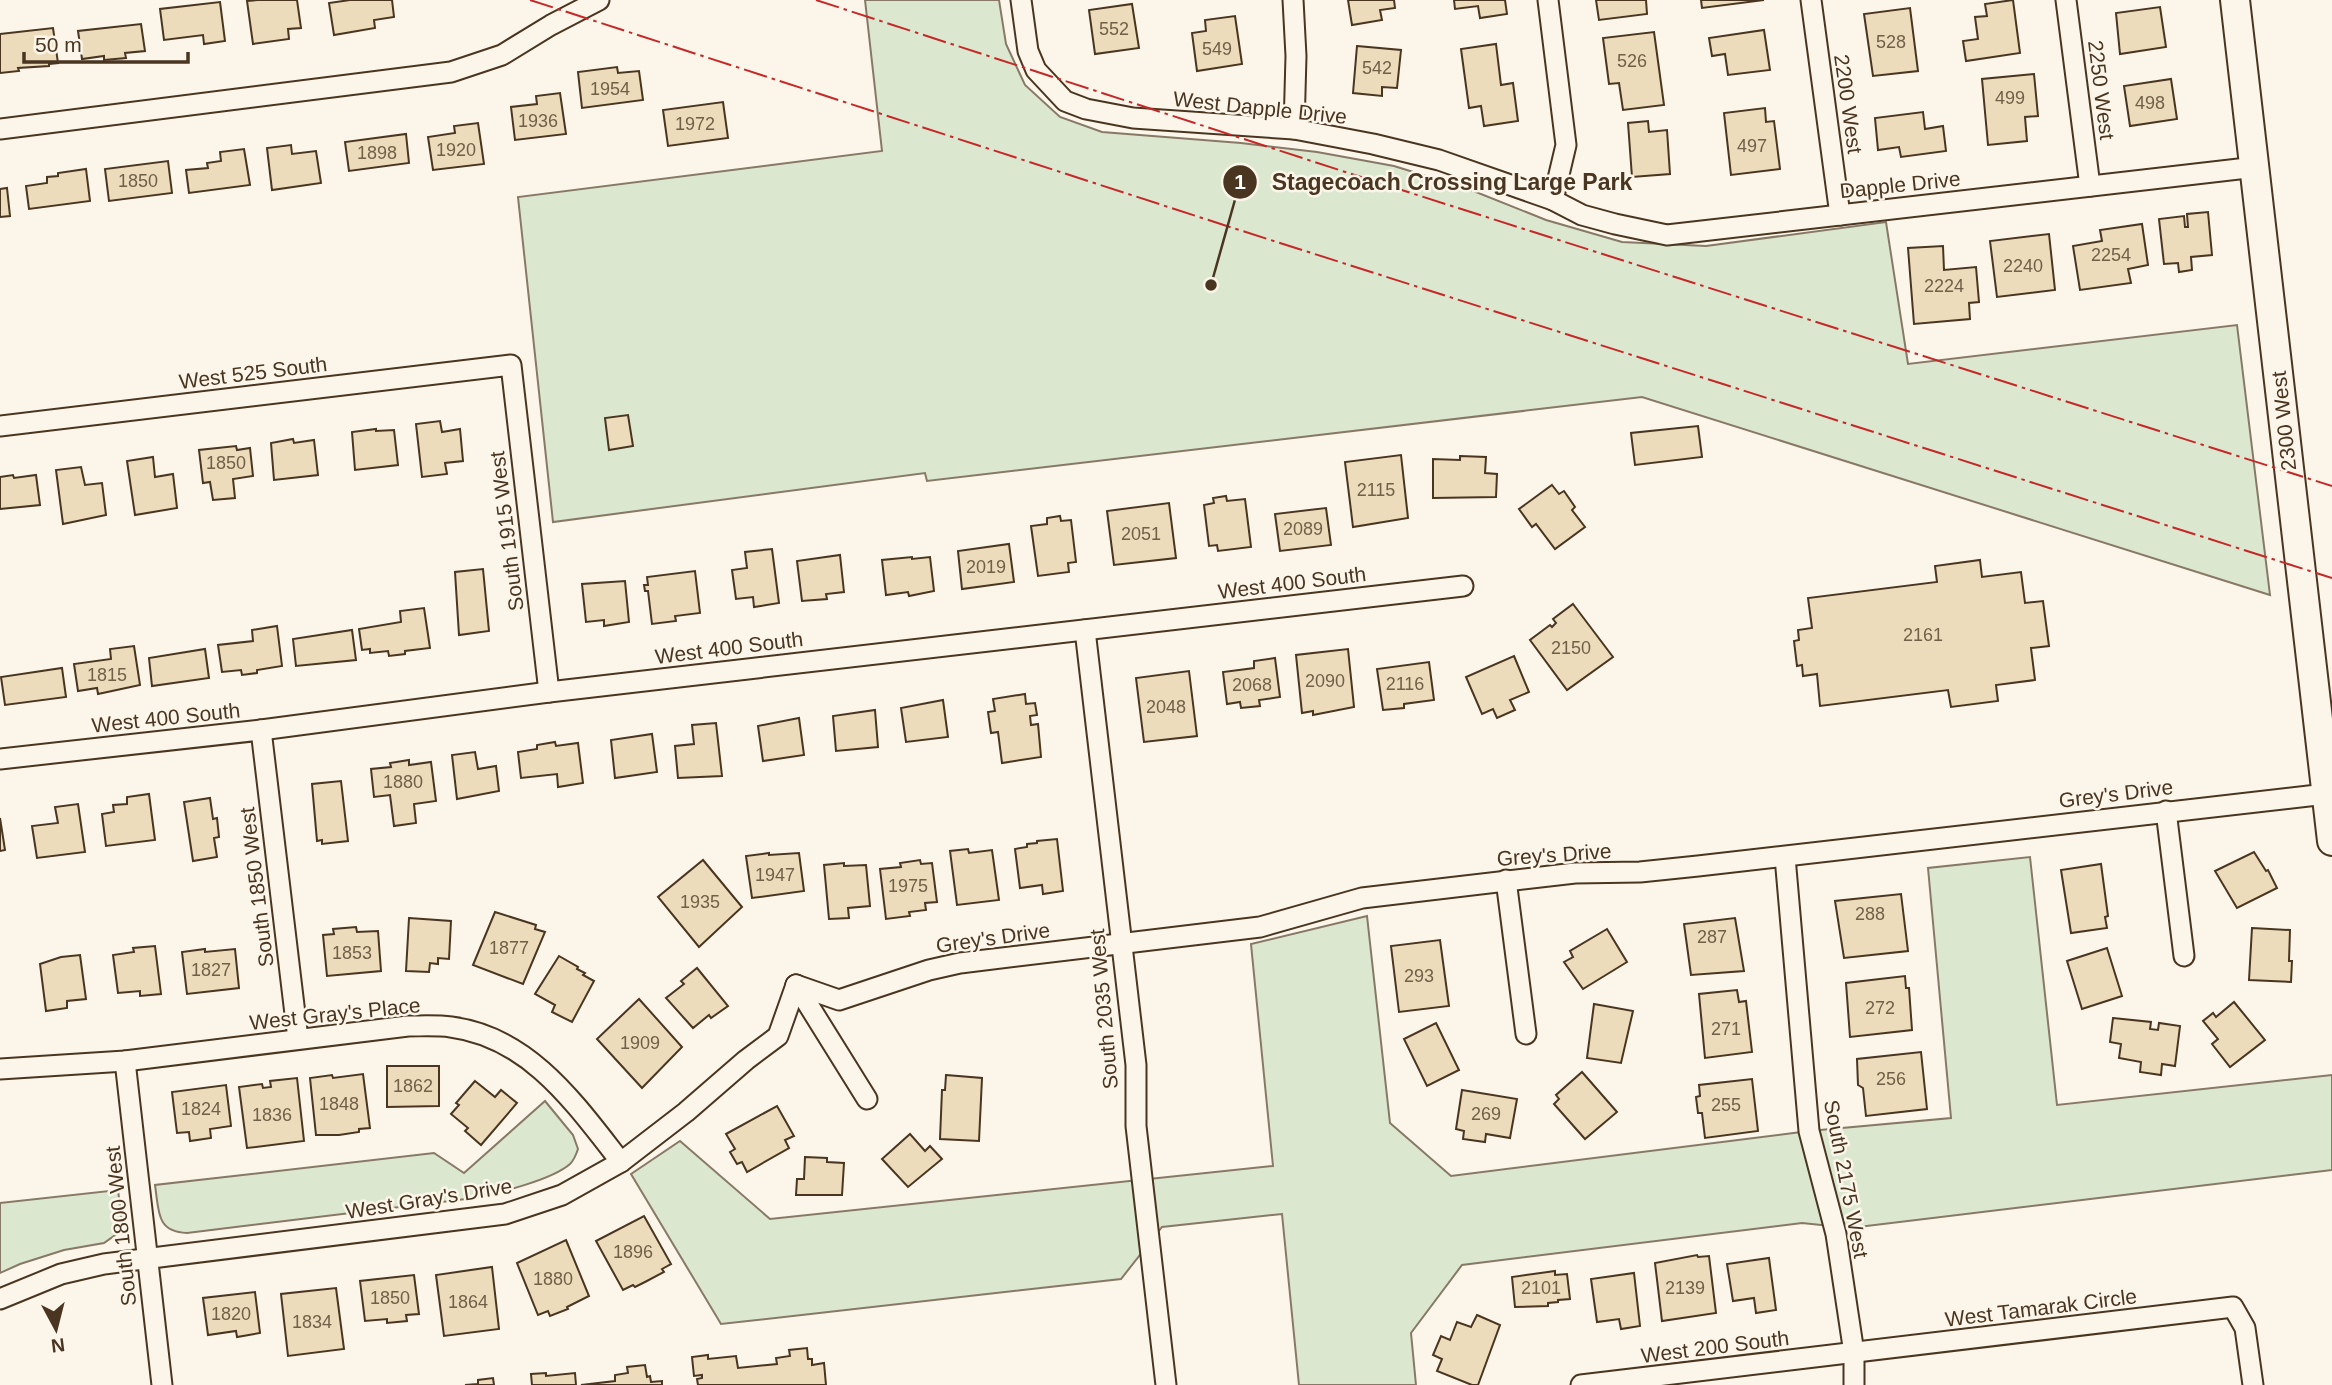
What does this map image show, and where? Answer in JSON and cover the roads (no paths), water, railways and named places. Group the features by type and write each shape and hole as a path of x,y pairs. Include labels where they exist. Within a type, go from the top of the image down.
{"main road":[{"name":"2300 West","path":"2235,0 2332,841"}],"street":[{"path":"0,129 451,72 502,55 599,0"},
{"name":"West Dapple Drive","path":"1021,0 1028,51 1036,70 1065,101 1105,115 1294,130 1373,144 1439,160 1553,200"},
{"path":"1293,0 1296,56 1294,130"},
{"path":"1548,0 1566,145 1553,200"},
{"name":"2200 West","path":"1811,0 1840,215"},
{"name":"2250 West","path":"2066,0 2090,186"},
{"name":"Dapple Drive","path":"1553,200 1582,215 1667,235 2256,167"},
{"name":"West 525 South","path":"0,426 511,365"},
{"name":"South 1915 West","path":"511,365 549,692"},
{"name":"West 400 South","path":"0,759 261,730 549,692 1464,586"},
{"name":"South 2035 West","path":"1085,630 1136,1065 1136,1126 1142,1190 1167,1385"},
{"name":"South 1850 West","path":"261,730 298,1039"},
{"name":"Grey's Drive","path":"796,985 839,1000 919,973 960,963 1260,927 1362,898 1575,873 1640,872 1785,857 2326,794"},
{"path":"2166,811 2184,956"},
{"name":"South 2175 West","path":"1785,857 1809,1131 1836,1234 1854,1353 1854,1385"},
{"path":"1506,880 1525,1034"},
{"path":"796,985 867,1100"},
{"name":"West Gray's Drive","path":"0,1299 61,1273 104,1264 505,1214 562,1195 621,1163 778,1036 796,985"},
{"name":"West Gray's Place","path":"0,1069 125,1061 408,1026 451,1027 490,1036 520,1052 545,1072 585,1116 621,1163"},
{"name":"South 1800 West","path":"125,1061 162,1385"},
{"name":"West Tamarak Circle","path":"1854,1353 2233,1307 2245,1328 2253,1385"},
{"name":"West 200 South","path":"1580,1385 1854,1353"}],"place":[{"name":"Stagecoach Crossing Large Park","path":"1211,285"}]}
